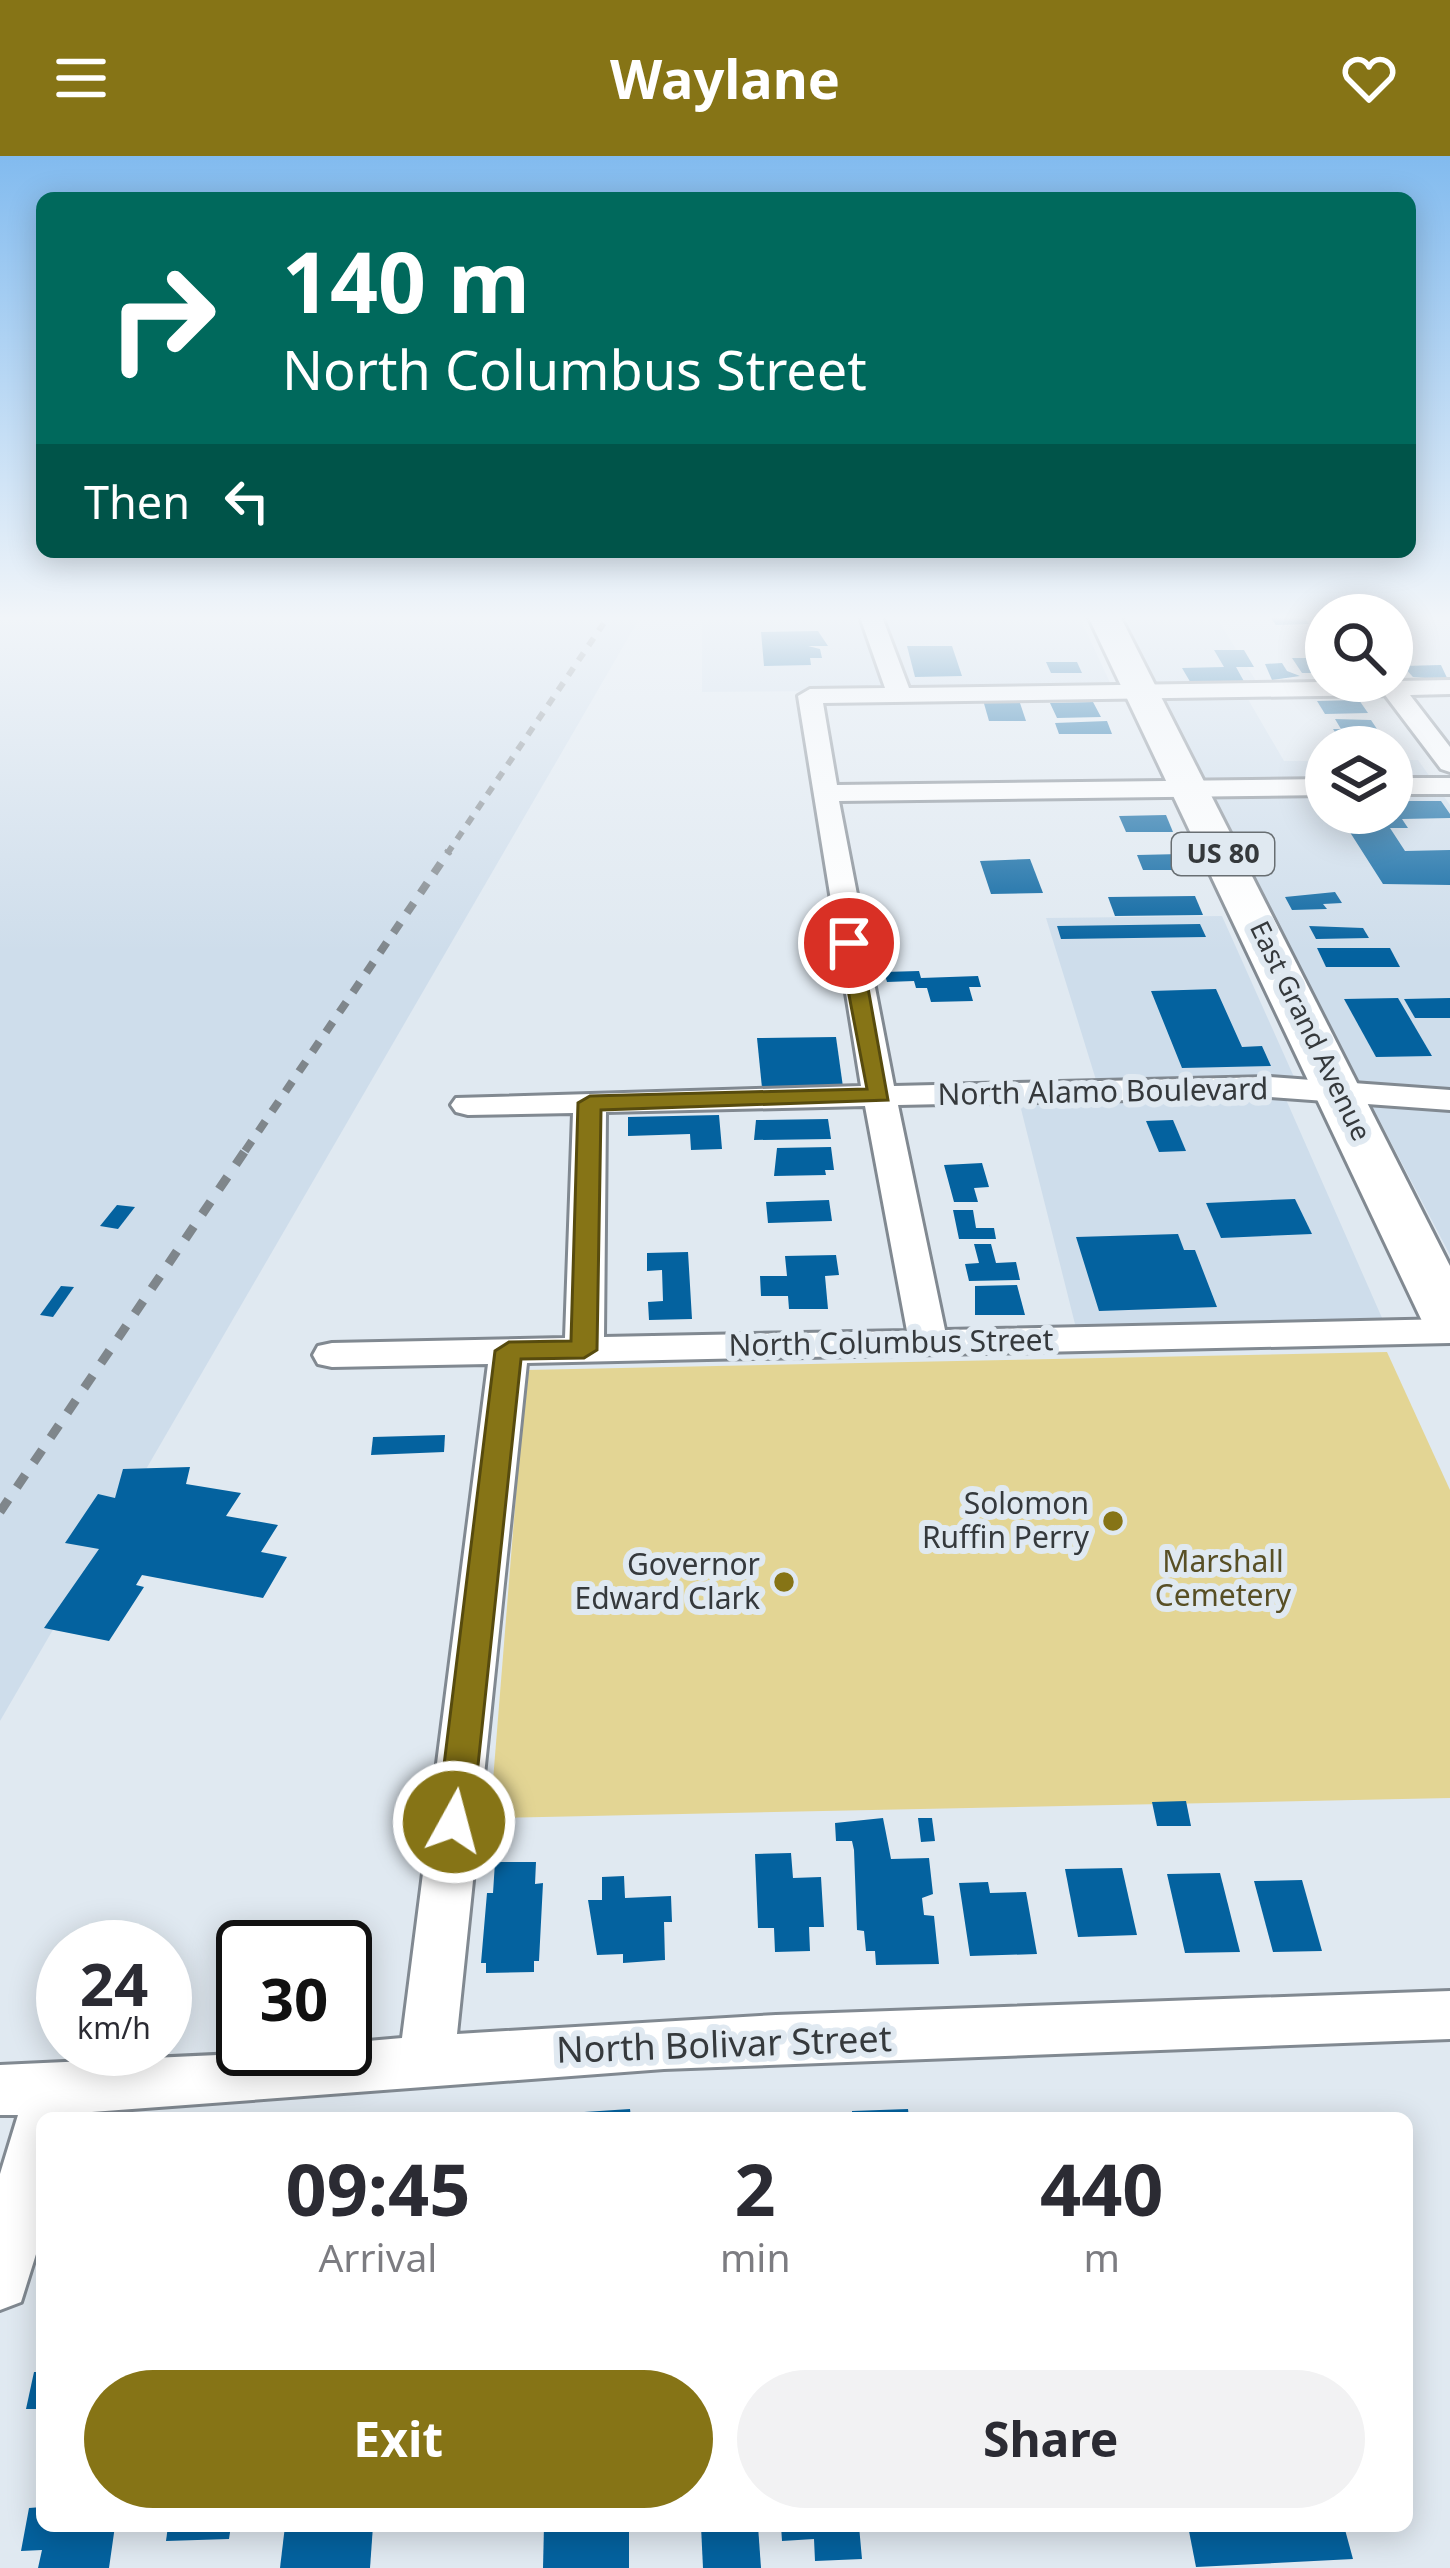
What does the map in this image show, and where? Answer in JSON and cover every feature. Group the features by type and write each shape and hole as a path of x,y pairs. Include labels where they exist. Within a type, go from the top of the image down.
{"highway":[{"name":"East Grand Avenue","path":"1160,727 1450,1321"}],"street":[{"path":"815,727 928,1342"},
{"path":"1421,727 1450,764"},
{"path":"1413,786 1450,786"},
{"path":"826,793 1305,787"},
{"name":"North Alamo Boulevard","path":"468,1105 1270,1087 1450,1100"},
{"path":"584,1350 590,1103"},
{"name":"North Columbus Street","path":"332,1355 1450,1331"},
{"path":"427,2058 509,1351"},
{"name":"North Bolivar Street","path":"30,2102 427,2058 1450,2015"},
{"path":"0,2281 30,2102"}],"shaded area":[{"path":"0,727 577,727 0,1721"},
{"path":"1173,727 1264,727 1284,761 1305,761 1305,834 1413,834 1413,760 1418,760 1450,805 1450,1255"},
{"path":"1222,916 1294,1077 1277,1079 1386,1327 1077,1332 1014,1081 1096,1080 1046,918"}],"green space":[{"name":"Marshall Cemetery","path":"1387,1352 1450,1490 1450,1798 490,1818 526,1370"}],"building":[{"path":"1056,727 1109,727 1112,734 1059,734"},
{"path":"1413,801 1441,801 1450,818 1413,819"},
{"path":"1166,815 1173,832 1126,832 1119,816"},
{"path":"1351,834 1394,834 1405,851 1450,850 1450,885 1383,884"},
{"path":"1181,854 1188,870 1143,870 1137,855"},
{"path":"1030,859 1043,893 991,894 980,861"},
{"path":"1335,892 1342,903 1323,904 1327,909 1292,910 1285,897"},
{"path":"1195,896 1203,915 1115,916 1108,897"},
{"path":"1200,924 1206,937 1061,939 1057,926"},
{"path":"1309,926 1363,928 1369,938 1316,939"},
{"path":"1317,948 1390,948 1400,967 1326,967"},
{"path":"919,971 921,978 978,976 981,987 969,987 973,1001 931,1002 927,988 916,988 914,981 887,982 884,972"},
{"path":"1216,989 1242,1047 1262,1046 1271,1066 1182,1068 1151,991"},
{"path":"1398,998 1432,1056 1376,1057 1344,999"},
{"path":"1450,998 1450,1018 1415,1018 1404,999"},
{"path":"836,1037 843,1087 762,1088 757,1038"},
{"path":"719,1115 722,1149 691,1150 690,1134 628,1136 628,1117"},
{"path":"828,1119 831,1139 754,1140 756,1120"},
{"path":"1173,1120 1186,1151 1159,1152 1146,1121"},
{"path":"831,1147 834,1170 825,1170 826,1175 774,1176 777,1148"},
{"path":"982,1163 989,1187 974,1188 978,1202 954,1202 944,1165"},
{"path":"1295,1199 1312,1234 1221,1238 1206,1203"},
{"path":"829,1200 832,1221 768,1223 766,1202"},
{"path":"117,1205 135,1207 118,1229 100,1226"},
{"path":"953,1210 973,1210 976,1228 994,1228 996,1239 959,1239"},
{"path":"1178,1234 1184,1250 1195,1250 1217,1307 1099,1311 1076,1237"},
{"path":"974,1244 991,1244 996,1263 1016,1262 1020,1280 969,1281 965,1264 979,1263"},
{"path":"688,1252 692,1319 649,1320 648,1302 663,1301 662,1270 647,1271 647,1253"},
{"path":"836,1255 839,1275 825,1276 828,1309 789,1309 788,1296 761,1296 760,1276 787,1276 785,1256"},
{"path":"1017,1285 1025,1315 975,1315 975,1286"},
{"path":"61,1286 74,1287 53,1317 40,1315"},
{"path":"445,1435 444,1452 371,1455 373,1437"},
{"path":"190,1467 186,1484 241,1493 226,1516 278,1525 261,1552 287,1557 263,1598 142,1575 136,1585 144,1587 109,1641 44,1628 99,1549 65,1543 98,1494 115,1498 123,1469"},
{"path":"1186,1801 1191,1826 1157,1826 1152,1802"},
{"path":"883,1818 891,1859 929,1858 933,1894 922,1898 924,1915 934,1916 939,1964 876,1965 875,1951 866,1951 864,1931 857,1930 854,1850 852,1841 836,1841 835,1823"},
{"path":"918,1818 932,1818 935,1841 921,1842"},
{"path":"791,1853 793,1878 821,1877 824,1927 809,1927 810,1951 775,1952 774,1928 758,1928 755,1854"},
{"path":"495,1862 536,1862 535,1884 543,1883 539,1961 534,1961 534,1972 486,1973 486,1963 481,1963 487,1893 493,1893"},
{"path":"1122,1868 1137,1935 1078,1937 1065,1869"},
{"path":"1220,1873 1240,1952 1185,1953 1167,1874"},
{"path":"624,1876 625,1898 671,1896 672,1922 664,1922 665,1960 623,1963 623,1954 597,1955 588,1900 602,1900 602,1877"},
{"path":"1302,1880 1322,1951 1273,1952 1254,1881"},
{"path":"988,1882 990,1893 1026,1892 1037,1954 970,1956 959,1883"},
{"path":"908,2109 908,2112 852,2112"},
{"path":"34,2372 36,2372 36,2409 26,2409"},
{"path":"36,2507 36,2532 114,2532 109,2568 38,2568 42,2550 21,2551 29,2508"},
{"path":"167,2532 230,2532 229,2539 166,2541"},
{"path":"284,2532 373,2532 370,2568 280,2568"},
{"path":"544,2532 629,2532 629,2568 543,2568"},
{"path":"701,2532 758,2532 761,2568 703,2568"},
{"path":"781,2532 860,2532 862,2559 815,2561 814,2539 782,2541"},
{"path":"1189,2532 1346,2532 1353,2559 1196,2567"}],"railway":[{"path":"447,854 534,727"},
{"path":"245,1151 449,851"},
{"path":"0,1512 247,1148"}],"place":[{"name":"Solomon Ruffin Perry","path":"1113,1521"},
{"name":"Governor Edward Clark","path":"784,1582"}],"route":[{"path":"454,1822 509,1351 584,1350 590,1103 880,1096 849,943"}]}
